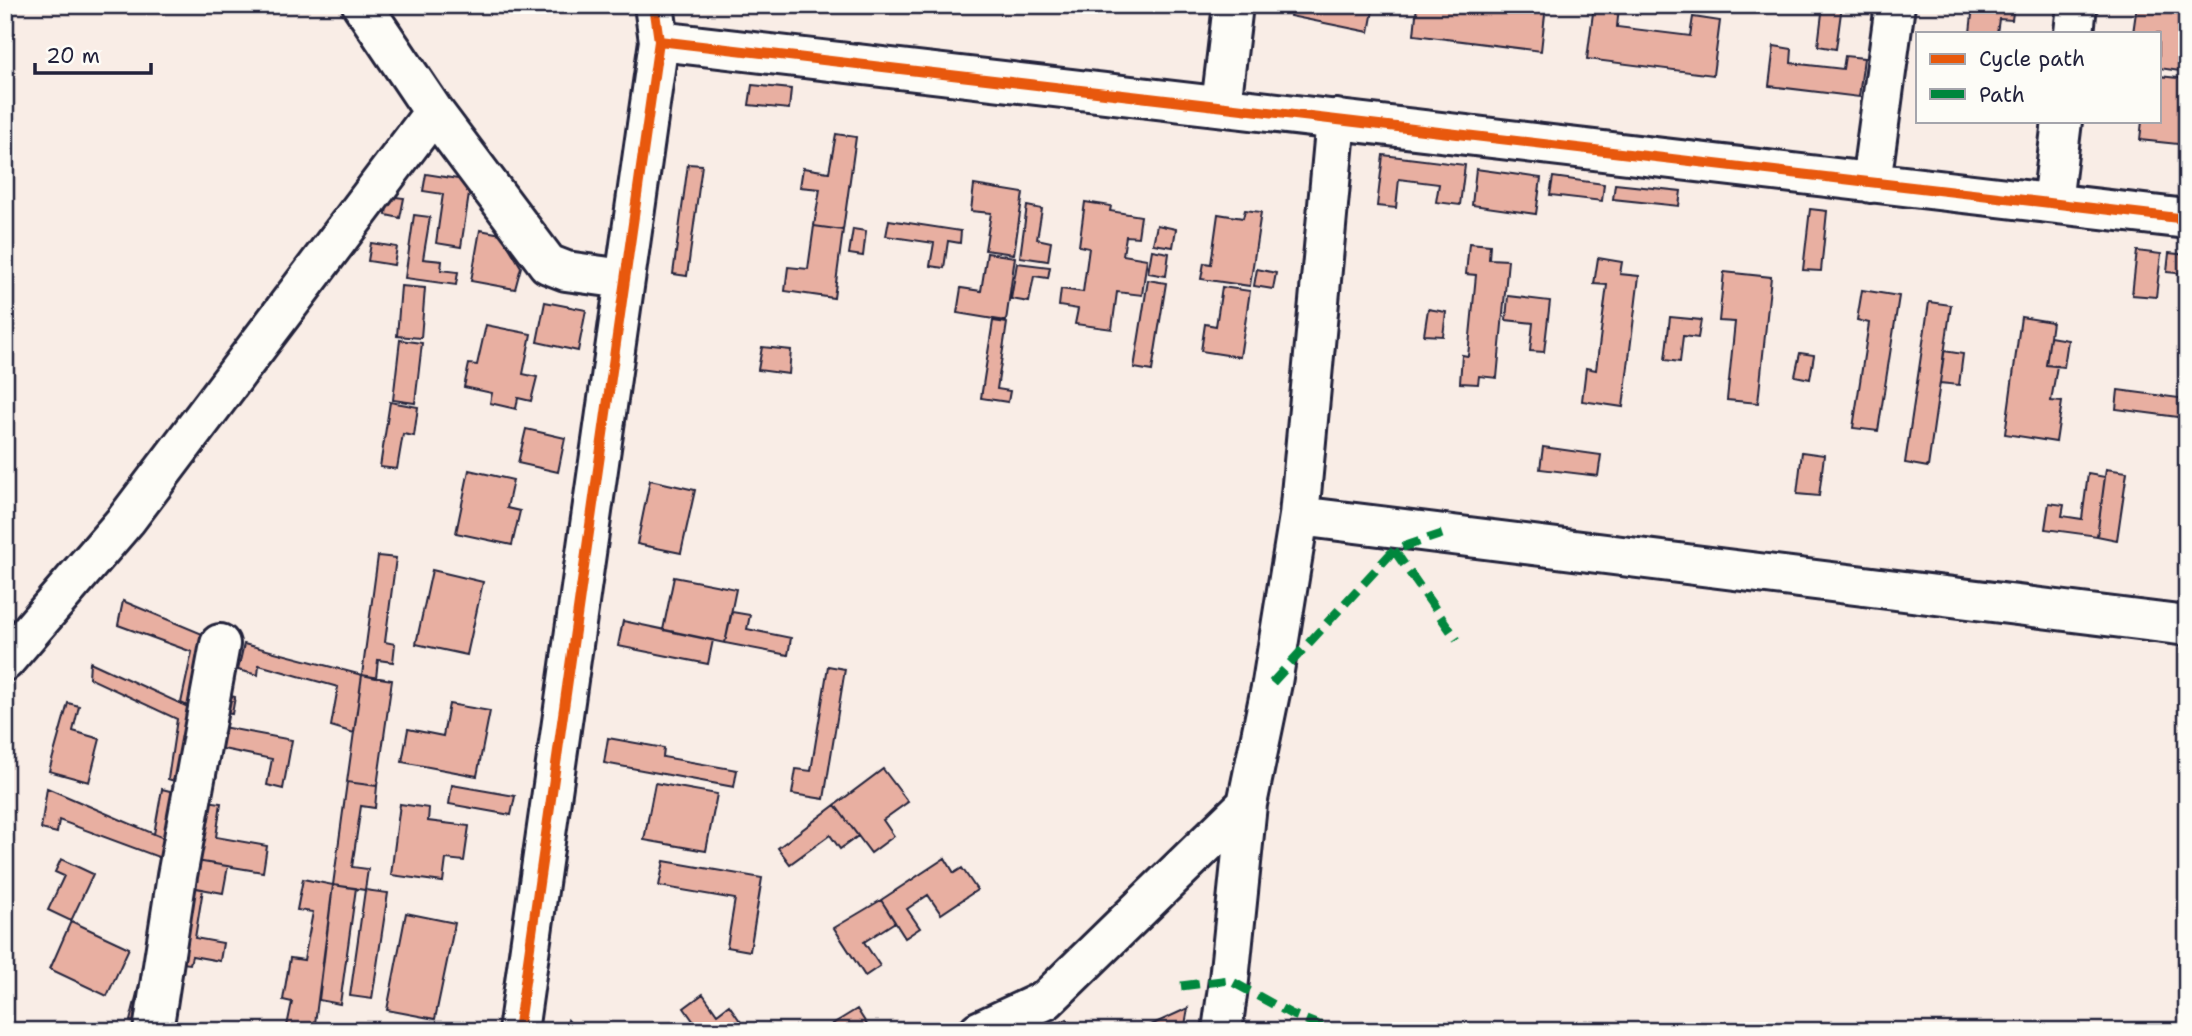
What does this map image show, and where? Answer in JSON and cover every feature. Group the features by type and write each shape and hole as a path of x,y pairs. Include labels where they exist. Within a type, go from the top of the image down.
{"street":[{"path":"362,5 434,112 548,264 566,271 624,279"},
{"path":"1221,106 1233,5"},
{"path":"1871,183 1895,5"},
{"path":"2074,32 2077,5"},
{"path":"518,1031 624,279 656,23 1221,106 2187,219"},
{"path":"5,661 126,520 434,112"},
{"path":"1222,1031 1247,804 1272,683 1299,516 1336,120"},
{"path":"2052,203 2062,122"},
{"path":"1299,516 2187,626"},
{"path":"153,1031 177,876 220,644"},
{"path":"979,1031 1046,1000 1247,804"}],"building":[{"path":"1292,5 1374,5 1369,32 1290,16"},
{"path":"1417,5 1464,5 1518,12 1519,5 1546,5 1541,51 1414,35"},
{"path":"1594,5 1619,7 1617,27 1690,36 1693,17 1720,21 1713,75 1587,59"},
{"path":"1823,5 1842,5 1836,49 1818,46"},
{"path":"1973,5 2014,5 2012,20 1999,19 1997,32 1970,32"},
{"path":"2137,5 2187,5 2187,72 2160,68 2160,32 2133,32"},
{"path":"1774,46 1792,49 1791,63 1843,69 1845,56 1864,58 1859,97 1769,86"},
{"path":"2160,76 2187,79 2187,145 2140,140 2142,122 2160,122"},
{"path":"752,85 791,89 789,109 749,105"},
{"path":"836,134 856,137 843,230 814,226 820,189 800,187 803,168 829,172"},
{"path":"1383,155 1465,165 1460,205 1436,202 1439,184 1399,179 1396,208 1377,206"},
{"path":"688,164 702,165 687,276 673,274"},
{"path":"1476,169 1541,178 1536,214 1472,205"},
{"path":"426,174 471,181 461,247 436,243 443,194 423,191"},
{"path":"1553,177 1604,184 1602,201 1550,195"},
{"path":"1615,184 1681,191 1679,206 1613,199"},
{"path":"974,185 1023,193 1014,254 985,250 991,213 971,211"},
{"path":"388,196 404,198 400,218 386,215"},
{"path":"1085,202 1111,206 1110,211 1141,216 1138,237 1126,236 1123,255 1147,259 1142,295 1117,292 1112,329 1075,324 1078,309 1059,306 1061,289 1083,292 1089,248 1079,246"},
{"path":"1027,206 1042,209 1037,239 1051,242 1048,261 1020,257"},
{"path":"1810,209 1827,211 1821,271 1803,270"},
{"path":"1245,210 1261,212 1250,286 1201,279 1204,263 1211,264 1218,214 1243,218"},
{"path":"414,215 430,217 423,259 442,261 441,270 458,272 456,285 405,278"},
{"path":"889,220 961,231 960,243 948,241 944,268 930,266 934,243 886,236"},
{"path":"1157,225 1176,229 1173,247 1153,244"},
{"path":"814,226 843,230 834,298 785,291 788,267 808,269"},
{"path":"853,229 866,231 863,256 849,254"},
{"path":"480,230 501,234 521,267 515,289 471,281"},
{"path":"371,243 397,247 394,265 368,261"},
{"path":"1469,243 1490,245 1489,259 1508,260 1497,378 1479,376 1478,384 1460,383 1462,355 1468,356 1476,275 1466,274"},
{"path":"1152,250 1169,253 1166,276 1148,273"},
{"path":"2137,251 2161,254 2156,297 2132,295"},
{"path":"987,253 1015,257 1006,321 957,313 961,288 981,291"},
{"path":"2169,253 2187,255 2187,274 2167,272"},
{"path":"1598,258 1622,262 1620,274 1639,276 1623,407 1582,401 1586,368 1596,370 1607,285 1594,284"},
{"path":"1017,263 1050,267 1048,278 1034,276 1029,302 1011,299"},
{"path":"1257,269 1276,273 1273,289 1254,286"},
{"path":"1724,272 1771,277 1758,403 1727,400 1735,322 1719,321"},
{"path":"1148,280 1166,283 1152,371 1134,368"},
{"path":"401,286 425,288 421,338 397,336"},
{"path":"1222,287 1250,291 1240,357 1201,351 1205,324 1216,326"},
{"path":"1862,290 1899,296 1878,431 1853,428 1869,323 1857,320"},
{"path":"1508,296 1550,301 1544,352 1530,351 1533,323 1506,320"},
{"path":"545,302 586,310 578,351 537,342"},
{"path":"1929,302 1951,305 1928,467 1905,463"},
{"path":"1428,309 1446,312 1443,336 1424,335"},
{"path":"1670,317 1701,320 1698,338 1683,336 1680,362 1665,360"},
{"path":"2021,317 2052,322 2046,365 2057,366 2051,401 2062,402 2056,442 2005,434"},
{"path":"993,321 1007,323 997,389 1010,391 1008,402 981,398"},
{"path":"486,325 531,334 523,374 537,377 531,401 518,398 516,409 490,403 492,393 464,387 469,364 477,365"},
{"path":"2050,337 2068,340 2064,367 2046,365"},
{"path":"400,340 422,343 415,403 393,400"},
{"path":"762,347 791,350 789,374 758,370"},
{"path":"1944,351 1963,354 1959,385 1940,383"},
{"path":"1800,353 1814,355 1810,379 1795,376"},
{"path":"2118,390 2187,399 2186,418 2116,409"},
{"path":"390,402 418,407 414,436 403,434 397,469 380,467"},
{"path":"526,429 565,438 558,472 518,463"},
{"path":"1543,447 1601,455 1598,476 1540,469"},
{"path":"1802,452 1824,455 1819,496 1797,494"},
{"path":"2106,469 2127,472 2117,540 2097,536"},
{"path":"469,470 513,480 507,508 520,511 512,545 456,533"},
{"path":"2088,474 2105,477 2097,536 2045,529 2049,503 2064,505 2062,516 2082,519"},
{"path":"650,480 695,490 681,553 637,544"},
{"path":"378,556 396,558 385,642 395,644 393,662 378,660 376,678 362,675"},
{"path":"432,570 483,582 467,655 416,644"},
{"path":"674,577 736,589 725,643 663,630"},
{"path":"123,601 212,638 194,709 181,703 192,652 118,625"},
{"path":"732,612 750,615 747,629 791,638 788,655 725,643"},
{"path":"623,621 713,640 708,664 618,646"},
{"path":"244,644 362,675 354,733 331,726 338,687 259,665 258,675 238,670"},
{"path":"90,662 199,712 187,785 168,779 177,719 89,678"},
{"path":"828,666 845,669 824,799 792,794 796,769 811,771"},
{"path":"362,675 392,680 377,786 347,782"},
{"path":"227,695 235,697 232,714 215,711"},
{"path":"68,703 79,706 73,731 100,739 89,782 49,771"},
{"path":"449,704 490,711 477,776 402,762 408,729 443,736"},
{"path":"217,726 292,740 283,789 267,785 272,759 213,747"},
{"path":"608,738 664,748 663,757 737,770 734,787 604,763"},
{"path":"883,769 908,802 883,820 894,836 871,853 835,805"},
{"path":"347,782 377,786 375,808 361,806 352,867 368,869 365,890 333,885"},
{"path":"655,783 717,794 706,851 644,840"},
{"path":"452,785 515,796 511,815 449,804"},
{"path":"47,788 173,842 169,861 59,820 57,833 41,829"},
{"path":"162,789 182,794 173,842 154,834"},
{"path":"200,800 221,803 216,837 267,846 263,872 190,860"},
{"path":"400,804 429,808 428,821 469,826 464,861 446,859 443,882 391,875"},
{"path":"835,805 858,836 840,849 830,835 790,864 778,848"},
{"path":"945,858 954,873 962,868 977,890 941,914 928,895 907,909 920,928 905,938 881,900"},
{"path":"61,859 93,874 71,921 48,910 64,876 55,872"},
{"path":"190,860 228,866 223,893 185,886"},
{"path":"664,861 762,878 750,951 727,947 735,899 659,886"},
{"path":"303,879 333,885 314,1031 286,1031 292,1002 283,1000 290,958 304,960 313,912 297,910"},
{"path":"333,885 356,888 340,1004 319,1000"},
{"path":"185,886 203,889 195,938 223,943 220,961 192,956 190,964 173,962"},
{"path":"365,890 388,893 372,999 350,996"},
{"path":"881,900 895,922 864,942 880,966 865,976 834,928"},
{"path":"406,913 455,923 435,1019 387,1010"},
{"path":"71,921 129,948 107,996 50,969"},
{"path":"140,981 154,985 144,1025 130,1021"},
{"path":"703,994 717,1014 729,1005 747,1031 687,1031 696,1025 684,1008"},
{"path":"1188,1008 1184,1031 1138,1031"},
{"path":"857,1009 871,1031 835,1031 831,1025"},
{"path":"1067,1019 1074,1031 1046,1031"},
{"path":"568,1020 577,1031 566,1031"}],"marked path":[{"path":"1272,683 1394,550 1442,534"},
{"path":"1394,550 1457,640"},
{"path":"1181,986 1229,980 1291,1014 1334,1031"}],"cycle path":[{"path":"518,1031 659,41 654,5"},
{"path":"659,41 2187,219"}]}
